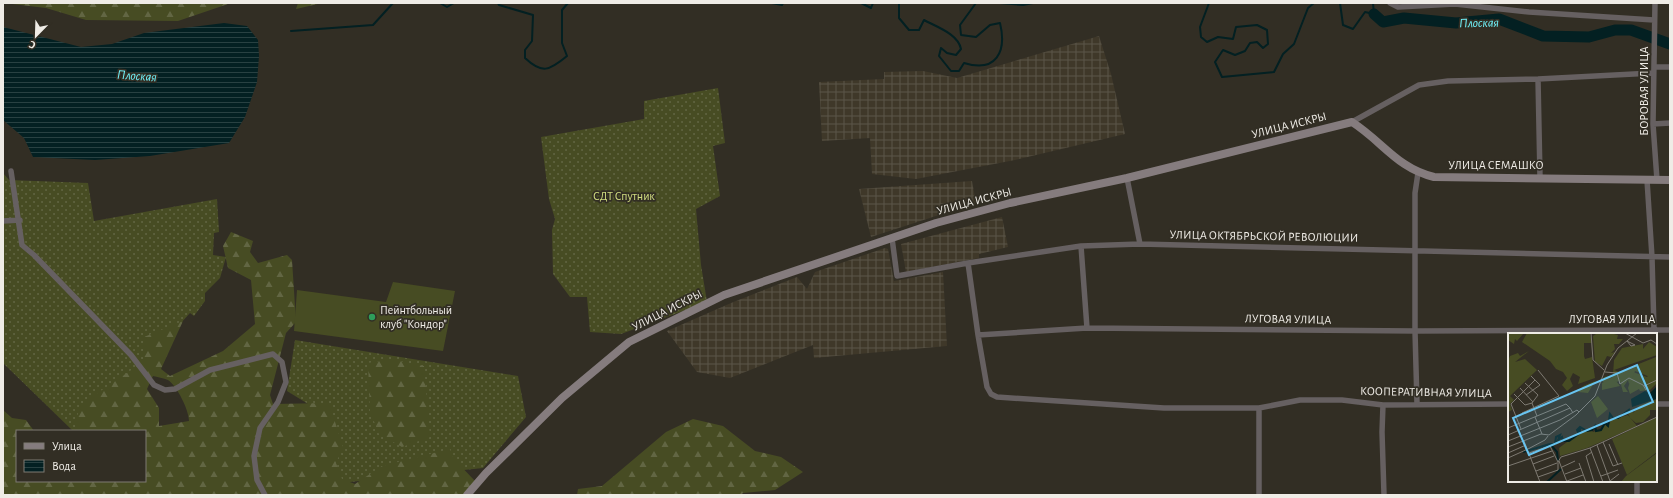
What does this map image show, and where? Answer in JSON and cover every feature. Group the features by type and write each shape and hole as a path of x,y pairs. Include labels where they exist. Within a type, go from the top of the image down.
{"main road":[{"name":"УЛИЦА ИСКРЫ","path":"467,495 486,473 562,398 630,342 724,295 936,223 1006,205 1127,178 1352,122"},
{"name":"УЛИЦА СЕМАШКО","path":"1352,122 1369,133 1394,158 1418,173 1434,177 1540,177 1670,180"}],"street":[{"path":"1390,3 1398,7 1455,4 1529,12 1654,20"},
{"name":"БОРОВАЯ УЛИЦА","path":"1654,3 1655,30 1653,124 1657,180"},
{"path":"1352,122 1420,85 1448,81 1538,79 1654,70 1670,67"},
{"path":"1538,79 1540,177"},
{"path":"1653,124 1670,123"},
{"path":"11,171 20,220 22,245 34,255 131,355 154,385 165,390 175,389 210,370 273,354 282,362 286,382 278,402 260,428 254,456 257,480 264,495"},
{"path":"1417,404 1415,331 1415,193 1418,173"},
{"path":"1127,178 1140,244"},
{"path":"1646,180 1652,257 1654,330"},
{"path":"3,221 20,220"},
{"name":"УЛИЦА ОКТЯБРЬСКОЙ РЕВОЛЮЦИИ","path":"892,238 897,276 968,263 1081,246 1140,244 1670,257"},
{"path":"1081,246 1087,328"},
{"path":"968,263 978,335"},
{"name":"ЛУГОВАЯ УЛИЦА","path":"978,335 1087,328 1639,332 1670,330"},
{"name":"КООПЕРАТИВНАЯ УЛИЦА","path":"978,335 987,387 991,394 997,396 1164,408 1259,408 1300,400 1342,400 1383,405 1508,404"},
{"path":"1657,404 1670,404"},
{"path":"1383,405 1382,432 1384,495"},
{"path":"1259,408 1259,495"},
{"path":"1637,482 1637,495"}],"shaded area":[{"path":"1099,36 1111,74 1125,134 1015,160 916,179 872,174 870,138 822,141 819,82 884,79 884,72 923,71 957,78"},
{"path":"972,181 976,203 871,237 859,189"},
{"path":"1002,217 1008,247 979,254 979,258 906,272 901,244"},
{"path":"885,248 888,249 894,281 943,272 947,346 814,358 813,345 730,378 697,372 667,331 731,303 797,277 807,289 815,272"}],"green space":[{"path":"4,3 231,3 178,21 86,20 46,8"},
{"path":"298,3 322,3 296,9"},
{"name":"СДТ Спутник","path":"718,88 725,143 713,146 720,196 696,209 701,265 707,302 621,334 590,332 587,297 570,297 553,274 552,230 555,219 549,199 541,137 644,119 644,101"},
{"path":"3,173 9,180 88,183 94,221 217,199 219,232 214,233 213,255 226,257 220,278 205,293 205,301 194,316 190,313 180,324 91,430 72,430 3,363"},
{"path":"231,232 253,241 250,252 258,263 287,255 292,260 296,322 286,333 270,395 273,404 329,403 343,447 336,463 342,479 355,484 382,466 450,449 453,458 475,481 463,495 3,495 3,410 12,418 26,420 33,430 16,430 16,482 146,482 146,430 74,430 80,405 143,362 144,337 183,321 161,369 170,376 223,351 255,324 251,280 228,268 223,246","holes":["153,376 168,380 179,393 185,405 189,421 159,426 159,408 147,389"]},
{"name":"Пейнтбольный клуб \"Кондор\"","path":"393,282 455,291 443,351 294,331 297,290 386,302"},
{"path":"295,340 518,376 526,417 483,468 331,484 326,415 287,391"},
{"path":"390,359 424,366 430,437 402,447 379,434 370,411 368,363"},
{"path":"693,419 723,426 755,451 781,457 803,472 775,490 743,493 741,495 577,495 578,489 602,486 666,432"}],"water":[{"path":"224,23 247,26 258,40 259,56 257,82 245,117 229,143 150,156 95,160 33,157 24,138 3,120 3,27 81,47 112,44 144,33"}],"waterway":[{"name":"Плоская","path":"291,31 373,25 393,3"},
{"name":"Плоская","path":"440,3 447,7 454,3"},
{"name":"Плоская","path":"498,3 499,5 533,15 532,41 525,50 525,58 536,67 546,69 555,65 567,56 562,43 562,10 568,3"},
{"name":"Плоская","path":"772,3 782,5 783,3"},
{"name":"Плоская","path":"861,3 871,8 873,3"},
{"name":"Плоская","path":"899,3 899,18 909,30 919,30 924,20 956,39 961,49 956,55 947,53 941,48 939,56 951,71 959,71 964,63 984,65 997,58 1000,51 1002,43 1000,23 990,25 976,37 961,35 960,25 976,3"},
{"name":"Плоская","path":"1000,3 1023,5 1033,3"},
{"name":"Плоская","path":"1209,3 1200,27 1201,37 1207,42 1218,37 1233,39 1236,27 1257,25 1267,30 1268,44 1263,48 1257,42 1250,43 1245,51 1235,55 1223,50 1215,62 1222,77 1274,72 1283,54 1294,44 1308,8 1314,3"},
{"name":"Плоская","path":"1340,3 1343,25 1353,29 1365,12 1374,14 1373,3"},
{"name":"Плоская","path":"1374,14 1383,22 1404,18 1456,23 1499,19 1543,36 1589,37 1615,30 1631,30 1670,44"}],"place":[{"name":"Пейнтбольный клуб \"Кондор\"","path":"372,317"}]}
